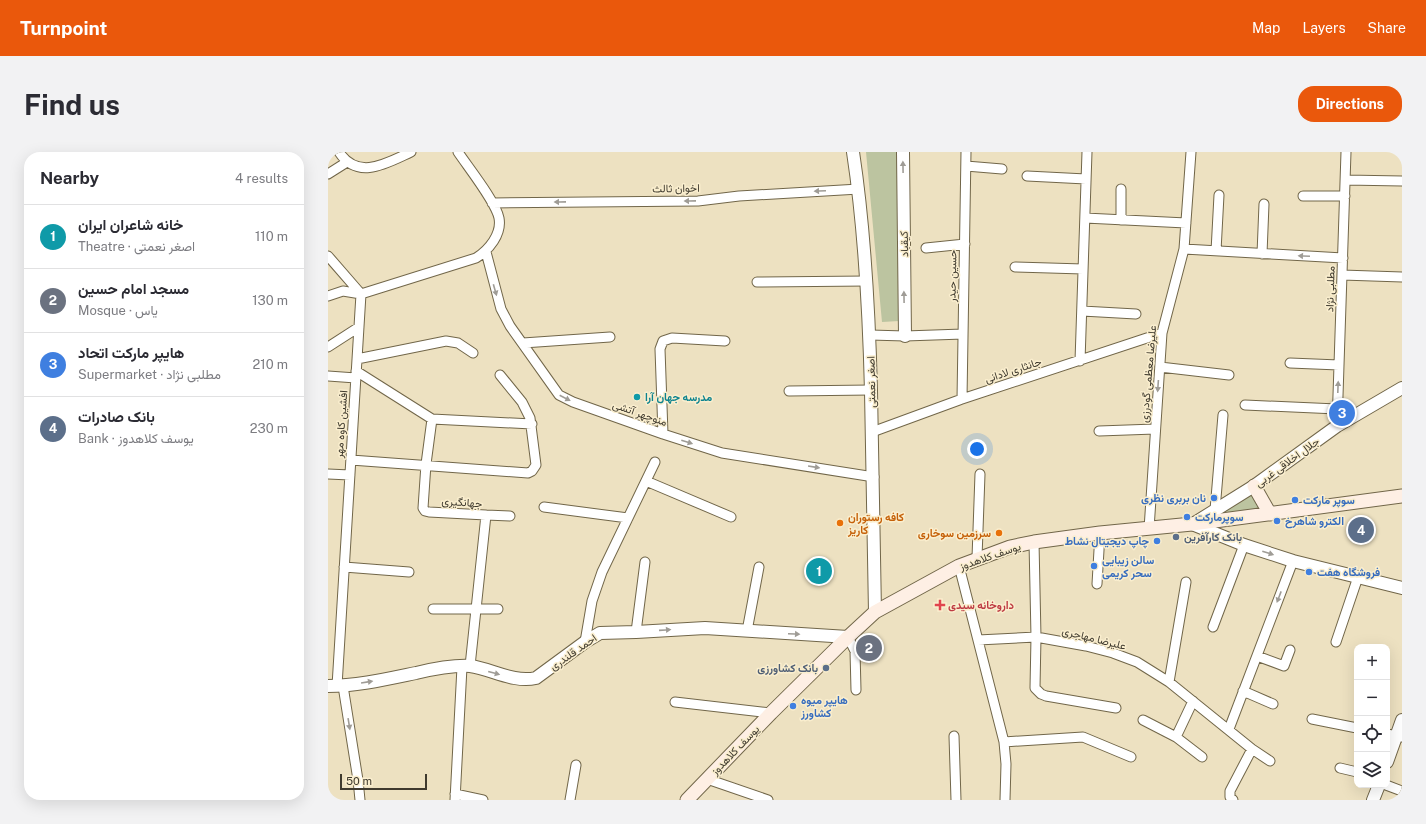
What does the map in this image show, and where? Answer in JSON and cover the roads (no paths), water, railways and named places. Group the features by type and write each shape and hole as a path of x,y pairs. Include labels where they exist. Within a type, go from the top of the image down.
{"main road":[{"path":"1254,486 1270,514"},
{"name":"یوسف کلاهدوز","path":"687,800 771,713 875,612 959,566 977,558 1010,547 1034,542 1100,533 1192,524 1402,496"}],"street":[{"path":"339,152 347,162 365,168 383,165 411,152"},
{"path":"328,296 343,291 361,294 476,258 486,252 495,238 499,226 499,216 458,152"},
{"name":"اصغر نعمتی","path":"853,152 859,189 870,335 874,477 875,612"},
{"name":"کیقباد","path":"903,152 905,336"},
{"name":"حسین حیدر","path":"962,399 966,152"},
{"path":"1080,361 1087,152"},
{"name":"علیرضا معظمی گودرزی","path":"1149,529 1162,333 1184,249 1191,152"},
{"name":"مطلبی نژاد","path":"1337,426 1346,152"},
{"path":"328,174 347,162"},
{"path":"966,166 1002,169"},
{"path":"1027,176 1086,178"},
{"path":"1346,180 1402,181"},
{"name":"اخوان ثالث","path":"492,203 698,200 738,196 859,189"},
{"path":"1121,189 1121,220"},
{"path":"1216,251 1219,195"},
{"path":"1303,196 1345,196"},
{"path":"1262,254 1264,204"},
{"path":"1085,218 1186,224"},
{"path":"926,248 965,244"},
{"path":"1184,249 1343,258"},
{"name":"منوچهر آتشی","path":"486,252 501,309 510,326 559,395 573,402 663,434 722,452 874,477"},
{"path":"328,256 361,294"},
{"path":"1015,267 1083,269"},
{"path":"1342,275 1402,277"},
{"path":"757,282 867,281"},
{"name":"افشین کاوه مهر","path":"360,800 358,780 336,686 361,294"},
{"path":"1082,311 1136,314"},
{"path":"328,347 359,327"},
{"name":"جانثاری لادانی","path":"872,432 962,399 1162,333"},
{"path":"870,335 905,336 963,334"},
{"path":"523,343 610,337"},
{"path":"663,434 660,348 663,341 672,338 725,341"},
{"path":"357,358 446,341 458,343 474,353"},
{"path":"1290,363 1339,365"},
{"path":"1160,367 1229,375"},
{"path":"328,376 356,375 432,419 532,424"},
{"path":"351,460 426,464 528,473 532,471 536,465 532,424 527,410 522,402 500,375"},
{"name":"جلال اخلاقی غربی","path":"1192,524 1254,486 1337,426 1402,388"},
{"path":"790,391 871,390"},
{"path":"1245,405 1338,409"},
{"path":"1215,510 1223,416"},
{"name":"جهانگیری","path":"432,419 422,503 423,508 425,511 486,515 476,610 466,667 455,797"},
{"path":"1098,432 1155,429"},
{"path":"585,642 596,586 655,462"},
{"path":"328,474 350,475"},
{"path":"977,558 980,474"},
{"path":"646,481 731,517"},
{"path":"544,507 628,518"},
{"path":"486,515 510,516"},
{"path":"1192,524 1244,545 1294,561 1402,588"},
{"path":"1097,584 1100,533"},
{"path":"1034,542 1036,637 1035,688 1041,694 1046,696 1116,708"},
{"path":"1213,628 1244,545"},
{"path":"1229,729 1294,561"},
{"path":"636,632 645,562"},
{"path":"959,566 1004,742 1006,764 1005,800"},
{"path":"344,567 410,572"},
{"path":"747,631 759,567"},
{"path":"1336,642 1358,577"},
{"path":"1169,682 1186,582"},
{"path":"433,609 498,609"},
{"name":"احمد قلندری","path":"336,686 382,680 442,667 466,667 528,680 536,678 585,642 600,633 705,628 848,637"},
{"path":"848,637 854,651 856,690"},
{"name":"علیرضا مهاجری","path":"978,640 1036,637 1086,646 1113,653 1137,662 1169,682 1252,749 1270,761"},
{"path":"1256,656 1284,666 1290,650"},
{"path":"1243,691 1273,704"},
{"path":"1176,737 1193,701"},
{"path":"675,702 771,713"},
{"path":"1312,719 1354,727"},
{"path":"1143,720 1176,737 1202,757"},
{"path":"1390,752 1402,720"},
{"path":"954,736 956,800"},
{"path":"1004,742 1083,737 1131,757"},
{"path":"1233,800 1230,797 1230,791 1252,749"},
{"path":"570,800 576,765"},
{"path":"1340,768 1354,771"},
{"path":"707,779 768,800"},
{"path":"1390,786 1402,791"},
{"path":"1373,800 1378,788"},
{"path":"455,797 483,800"}],"place":[{"name":"مدرسه جهان آرا","path":"637,397"},
{"name":"هایپر مارکت اتحاد","path":"1342,413"},
{"name":"نان بربری نظری","path":"1214,498"},
{"name":"سوپر مارکت","path":"1295,500"},
{"name":"سوپرمارکت","path":"1187,517"},
{"name":"الکترو شاهرخ","path":"1277,521"},
{"name":"کافه رستوران کاریز","path":"840,523"},
{"name":"بانک صادرات","path":"1361,530"},
{"name":"سرزمين سوخاری","path":"999,533"},
{"name":"بانک کارآفرین","path":"1176,537"},
{"name":"چاپ دیجیتال نشاط","path":"1157,541"},
{"name":"سالن زیبایی سحر کریمی","path":"1094,566"},
{"name":"خانه شاعران ایران","path":"819,571"},
{"name":"فروشگاه هفت","path":"1309,572"},
{"name":"داروخانه سیدی","path":"940,605"},
{"name":"مسجد امام حسین","path":"869,648"},
{"name":"بانک کشاورزی","path":"826,668"},
{"name":"هایپر میوه کشاورز","path":"793,706"}]}
